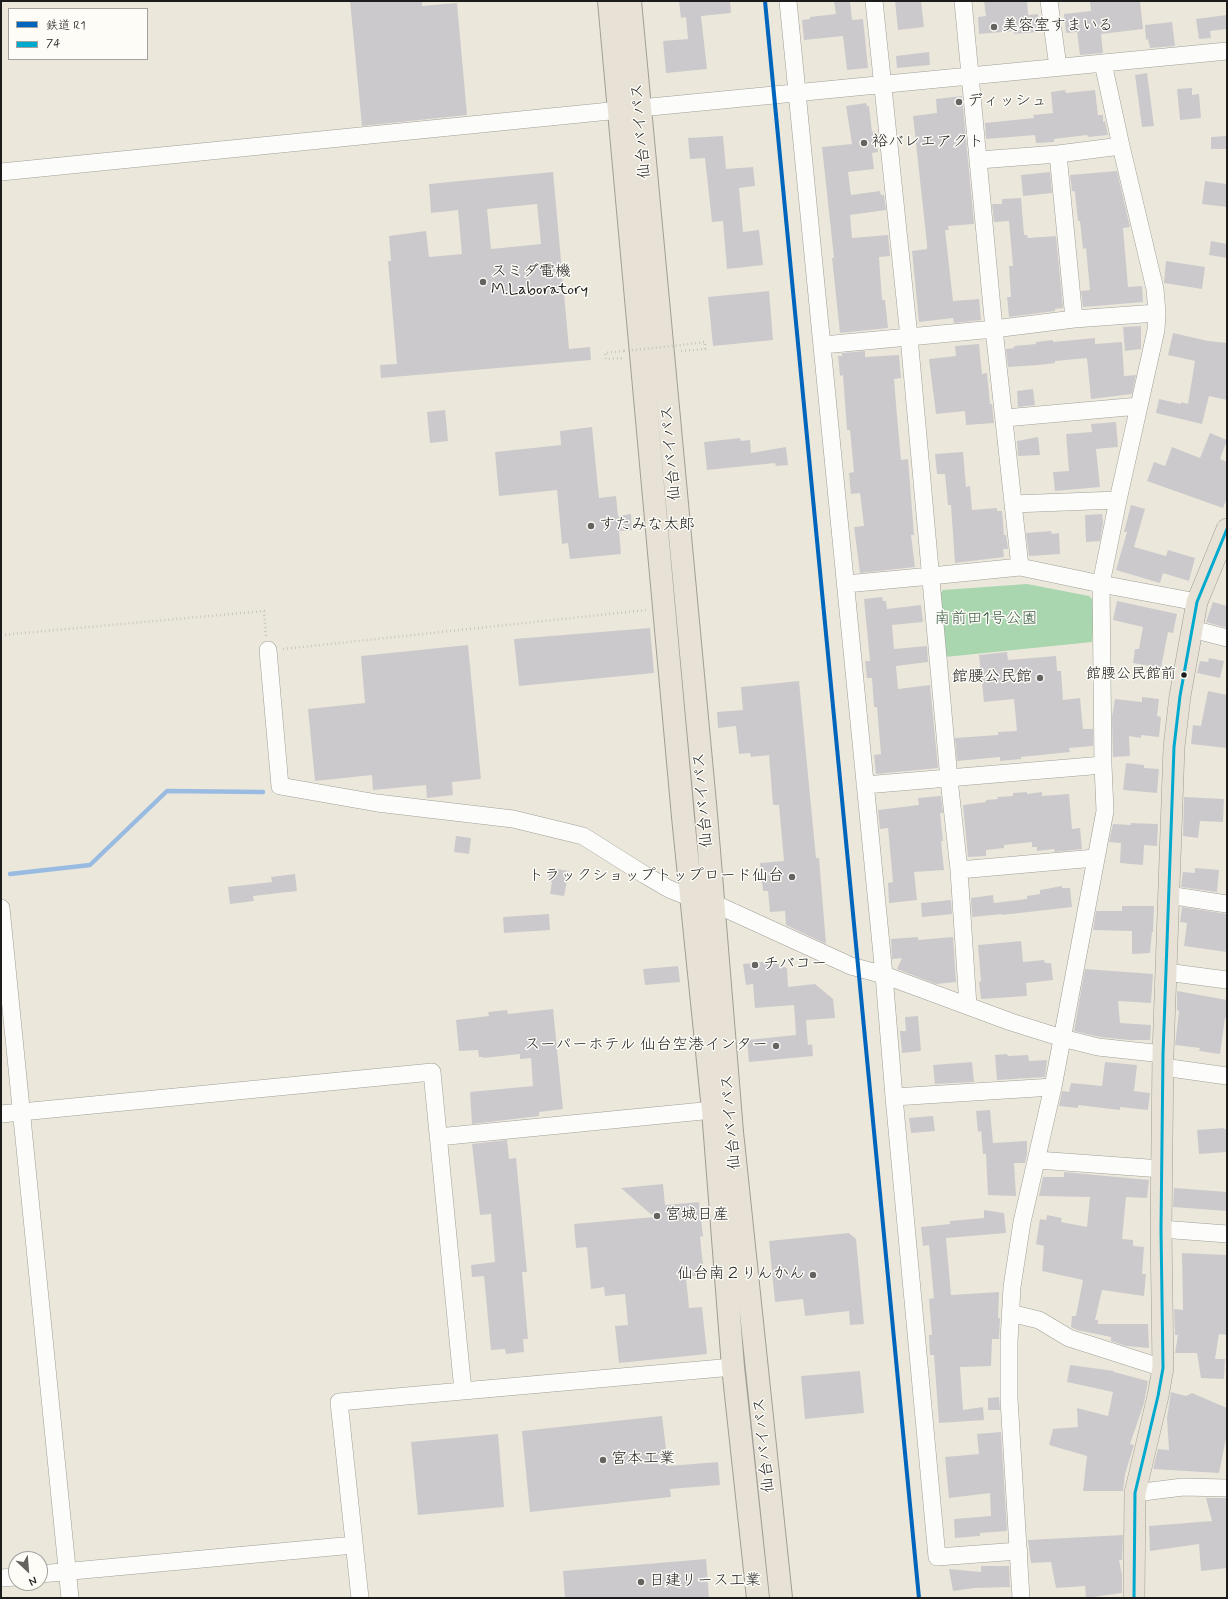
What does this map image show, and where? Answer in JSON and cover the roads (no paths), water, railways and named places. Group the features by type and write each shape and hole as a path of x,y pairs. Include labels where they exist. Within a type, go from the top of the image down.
{"highway":[{"name":"仙台バイパス","path":"609,1 618,111 648,417 683,817 702,900 732,1132 781,1598"},
{"name":"仙台バイパス","path":"630,1 704,794 702,900 713,1110 733,1367 758,1598"}],"main road":[{"path":"1134,1598 1135,1493 1158,1396 1163,1368 1161,1230 1163,1060 1174,747 1180,696 1198,602 1220,563 1227,529"}],"street":[{"path":"788,1 884,975 937,1557 1019,1551"},
{"path":"874,1 909,337 949,779 959,870 968,1006"},
{"path":"963,1 994,329 1005,418 1020,566"},
{"path":"1049,1 1058,67"},
{"path":"1,172 1227,51"},
{"path":"1021,1598 1009,1399 1010,1313 1012,1287 1022,1222 1054,1087 1105,811 1101,584 1156,330 1157,313 1155,289 1120,146 1103,63"},
{"path":"979,160 1058,154 1120,146"},
{"path":"1058,154 1074,319"},
{"path":"823,345 994,329 1074,319 1157,313"},
{"path":"1005,418 1139,406"},
{"path":"1013,504 1118,500"},
{"path":"846,584 1020,566 1101,584 1198,602"},
{"path":"1192,629 1227,638"},
{"path":"268,650 280,786 377,803 513,819 583,836 669,889 702,900 839,961 884,975 1011,1022 1062,1038 1098,1048 1163,1060 1227,1076"},
{"path":"865,786 1103,764"},
{"path":"959,870 1096,858"},
{"path":"1168,895 1227,904"},
{"path":"1,908 66,1572 70,1598"},
{"path":"1166,972 1227,980"},
{"path":"1,1114 432,1072 463,1391"},
{"path":"894,1097 1054,1087"},
{"path":"438,1137 713,1110"},
{"path":"1036,1160 1162,1169"},
{"path":"1161,1230 1227,1234"},
{"path":"1010,1313 1039,1320 1069,1338 1163,1368"},
{"path":"360,1598 339,1402 733,1367"},
{"path":"1135,1493 1183,1487 1227,1488"},
{"path":"48,1573 354,1545"}],"waterway":[{"path":"10,874 90,865 167,791 263,792"}],"rail line":[{"name":"R1","path":"765,1 919,1598"}],"place":[{"name":"美容室すまいる","path":"994,27"},
{"name":"ディッシュ","path":"959,102"},
{"name":"裕バレエアクト","path":"864,143"},
{"name":"スミダ電機 M.Laboratory","path":"483,282"},
{"name":"すたみな太郎","path":"591,526"},
{"name":"館腰公民館前","path":"1184,675"},
{"name":"館腰公民館","path":"1040,678"},
{"name":"トラックショップトップロード仙台","path":"792,877"},
{"name":"チバコー","path":"755,965"},
{"name":"スーパーホテル 仙台空港インター","path":"776,1046"},
{"name":"宮城日産","path":"657,1216"},
{"name":"仙台南２りんかん","path":"813,1275"},
{"name":"宮本工業","path":"603,1460"},
{"name":"日建リース工業","path":"641,1582"}],"park label":[{"name":"南前田1号公園","path":"986,620"}]}
